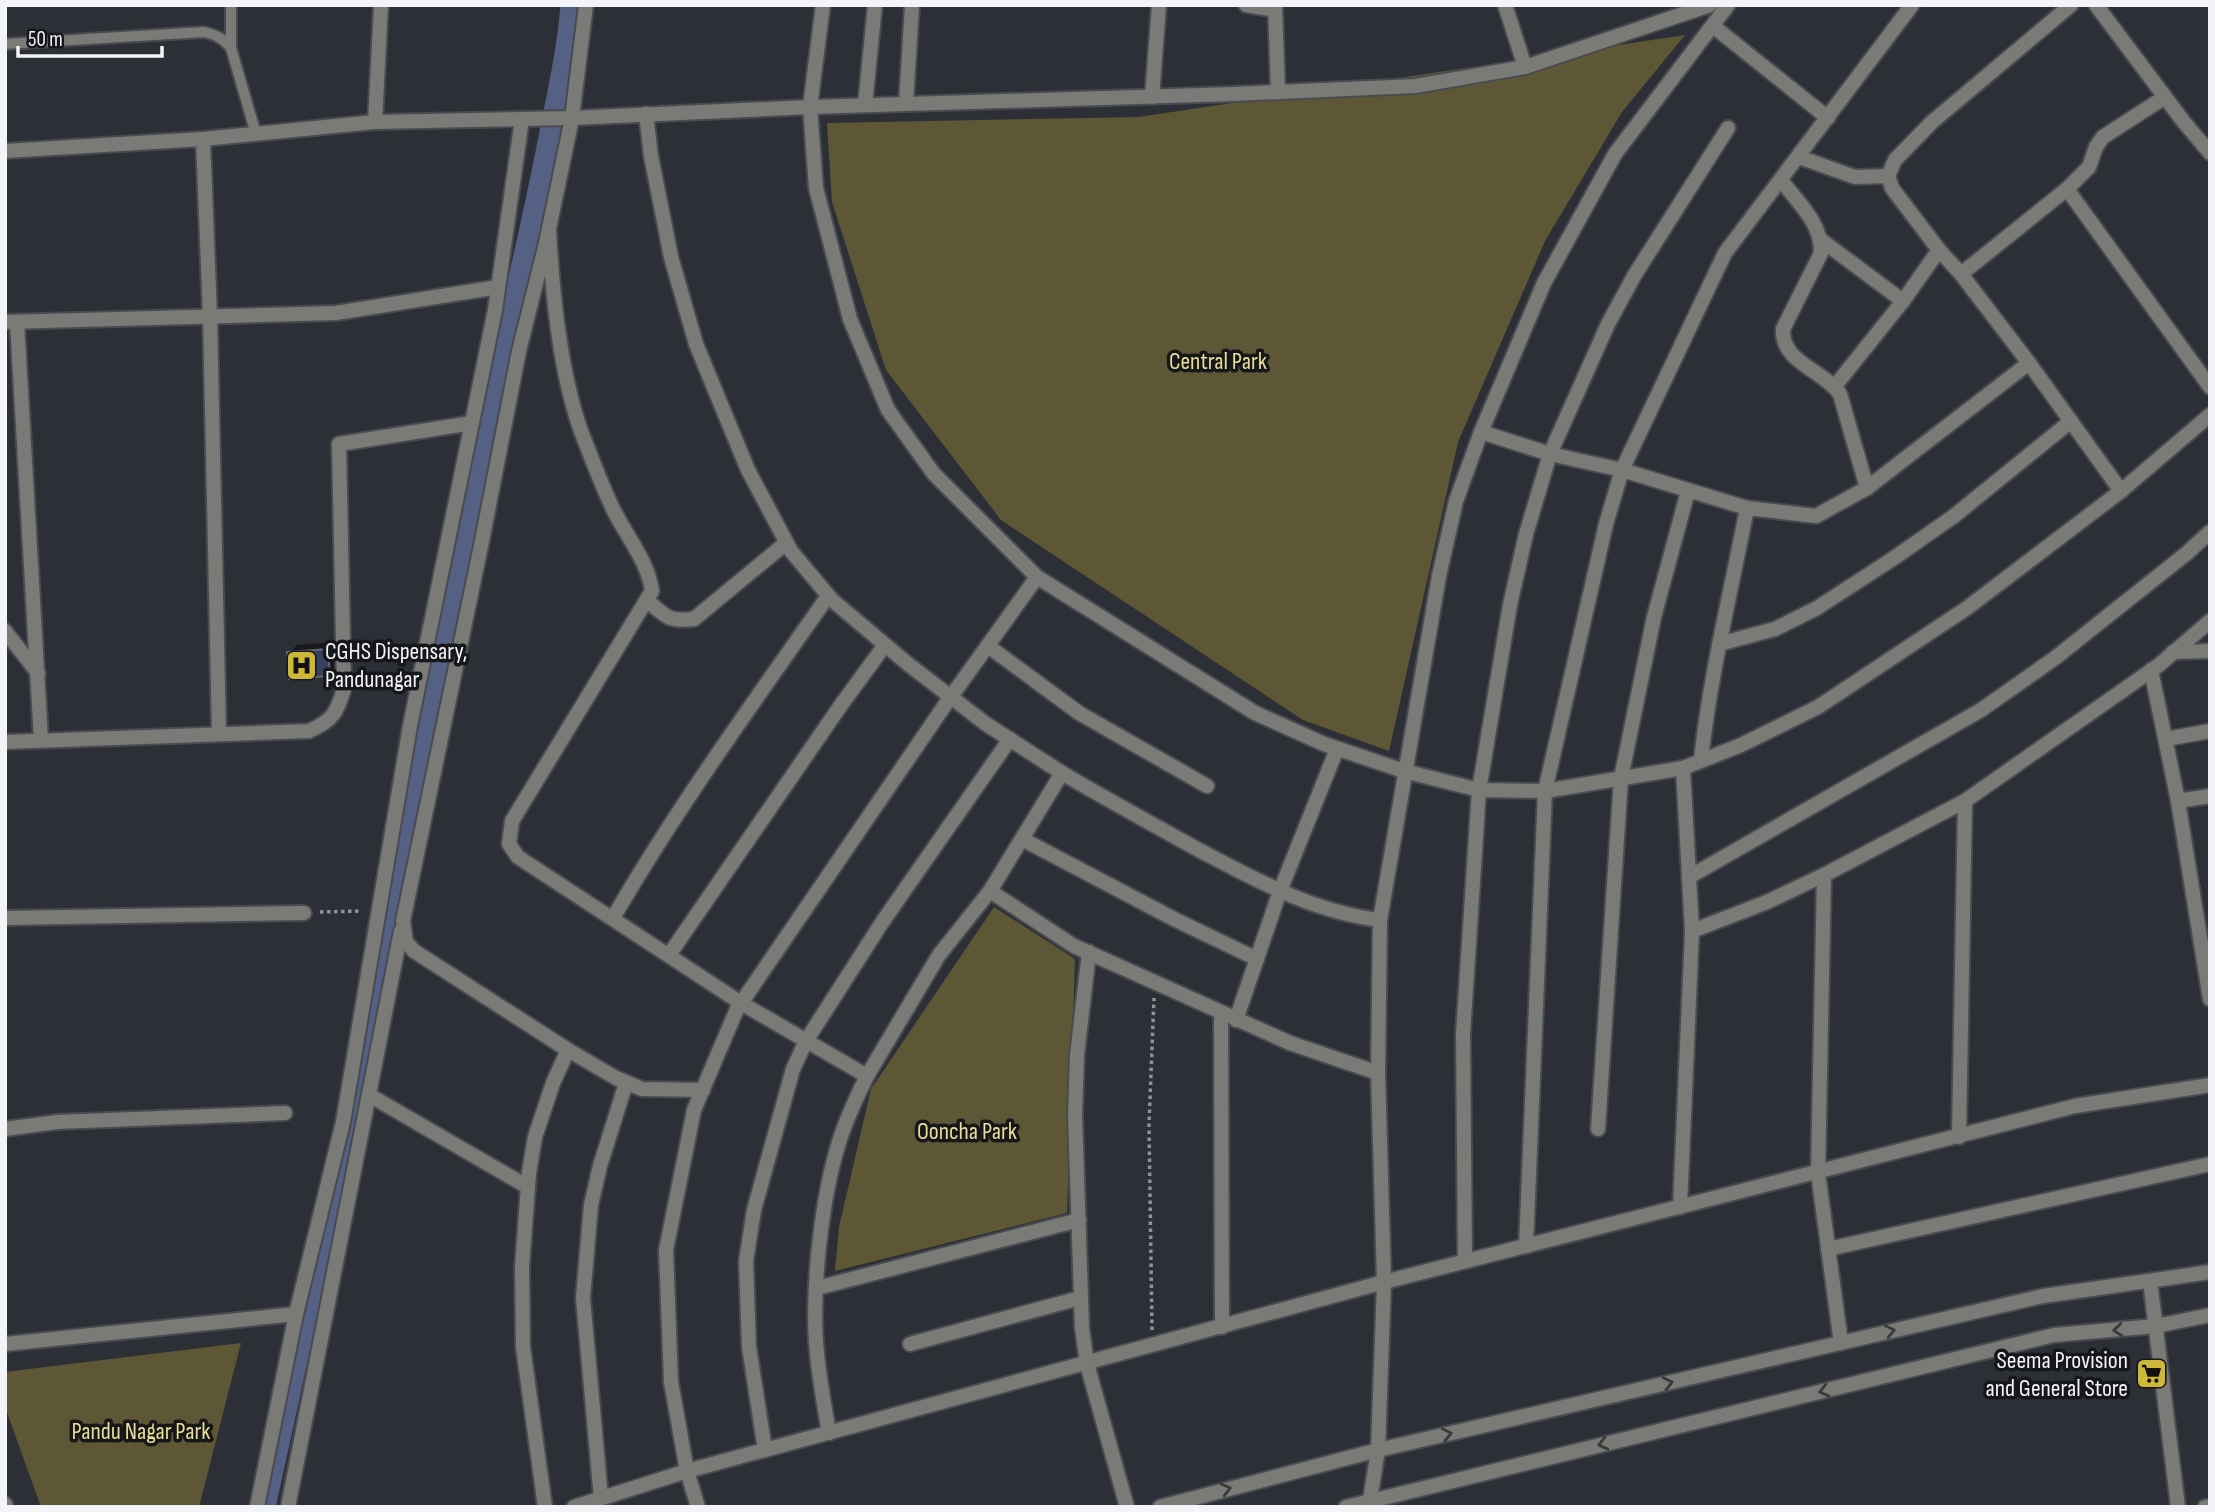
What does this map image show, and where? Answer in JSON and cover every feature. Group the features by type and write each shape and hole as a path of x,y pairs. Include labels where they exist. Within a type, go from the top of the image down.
{"street":[{"path":"375,122 381,5"},
{"path":"288,1507 519,351 549,228 586,5"},
{"path":"823,5 810,107 816,187 846,306 888,410 934,474 1037,577 1255,713 1337,749 1404,771 1479,790 1545,790 1683,768 1741,745 1818,707 1968,607 2121,491 2210,415"},
{"path":"865,105 875,5"},
{"path":"906,104 912,5"},
{"path":"1152,97 1159,5"},
{"path":"1246,5 1275,8 1278,92"},
{"path":"1505,5 1525,68"},
{"path":"5,150 204,139 375,122 568,118 1415,86 1525,68 1710,5"},
{"path":"1370,1503 1378,1450 1384,1282 1378,1073 1380,920 1441,564 1456,501 1481,432 1544,283 1615,154 1728,5"},
{"path":"1526,1246 1545,790 1606,524 1622,470 1725,253 1912,5"},
{"path":"2071,5 1932,122 1895,160 1888,176 1892,188 2029,363 2121,491"},
{"path":"2096,5 2210,153"},
{"path":"1713,26 1828,118"},
{"path":"1961,274 2067,189 2089,167 2096,147 2104,137 2165,97"},
{"path":"646,114 651,156 671,257 696,344 748,470 786,543 828,596 951,697 1010,739 1113,803 1303,902 1350,916 1380,920"},
{"path":"257,1507 296,1314 343,1122 410,726 498,287 522,119"},
{"path":"1465,1261 1463,1034 1479,790 1510,605 1526,534 1550,454 1608,324 1633,276 1728,128"},
{"path":"204,139 219,734"},
{"path":"1799,157 1855,177 1888,176"},
{"path":"1781,180 1818,227 1821,240 1821,253 1783,330 1783,337 1788,352 1835,386 1840,394 1867,488"},
{"path":"2067,189 2210,387"},
{"path":"549,228 551,272 565,371 584,440 615,512 641,559 652,591 512,821 509,844 518,857 741,1003 867,1076"},
{"path":"1821,240 1903,301"},
{"path":"1835,386 1903,301 1939,250"},
{"path":"41,740 11,322 336,313 498,287"},
{"path":"1481,432 1550,454 1622,470 1747,508 1816,516 1867,488 2029,363"},
{"path":"1719,645 1775,629 1817,608 1954,516 2071,421"},
{"path":"5,741 309,731 327,723 339,708 344,689 339,444 472,423"},
{"path":"1598,1129 1621,778 1654,617 1688,491"},
{"path":"1702,760 1705,723 1747,508"},
{"path":"1689,877 1981,710 2055,658 2210,532"},
{"path":"648,601 667,618 677,621 694,619 786,543"},
{"path":"698,1507 687,1471 671,1381 666,1250 694,1110 741,1003 951,697 1037,577"},
{"path":"613,918 714,756 828,596"},
{"path":"1692,931 1767,902 1824,875 1965,801 2151,670 2210,621"},
{"path":"5,631 38,673"},
{"path":"669,955 885,645"},
{"path":"988,646 1079,713 1207,786"},
{"path":"2173,652 2210,651"},
{"path":"2151,670 2206,940 2210,999"},
{"path":"2166,739 2210,730"},
{"path":"765,1450 749,1347 746,1261 754,1210 793,1069 806,1041 883,920 1010,739"},
{"path":"1236,1020 1280,891 1337,749"},
{"path":"1680,1208 1692,931 1683,768"},
{"path":"829,1433 816,1341 817,1288 823,1221 846,1122 867,1076 939,955 990,891 1062,773"},
{"path":"2178,801 2210,796"},
{"path":"1959,1137 1965,801"},
{"path":"1022,839 1174,919 1257,959"},
{"path":"1824,875 1818,1173 1841,1343"},
{"path":"990,891 1074,946 1290,1043 1378,1073"},
{"path":"5,918 304,913"},
{"path":"403,921 405,942 414,951 568,1050 626,1083 642,1089 703,1090"},
{"path":"1089,952 1077,1055 1075,1115 1080,1220 1080,1298 1087,1364 1127,1507"},
{"path":"1221,1013 1222,1327"},
{"path":"545,1507 523,1347 522,1267 535,1137 568,1050"},
{"path":"601,1498 583,1298 591,1205 600,1166 626,1083"},
{"path":"574,1507 687,1471 1465,1261 2075,1106 2210,1085"},
{"path":"369,1095 528,1187"},
{"path":"5,1129 57,1122 285,1113"},
{"path":"1828,1249 2210,1164"},
{"path":"817,1288 1080,1220"},
{"path":"1160,1507 1378,1450 2043,1296 2210,1272"},
{"path":"2150,1281 2178,1507"},
{"path":"910,1344 1080,1298"},
{"path":"5,1344 296,1314"},
{"path":"1346,1507 2054,1335 2156,1326 2210,1315"}],"lane":[{"path":"230,5 231,48 257,134"},
{"path":"5,44 204,32 223,39 231,48"}],"path":[{"path":"304,913 379,911"},
{"path":"1152,1346 1149,1124 1155,982"}],"green space":[{"name":"Central Park","path":"1685,35 1622,112 1545,241 1458,442 1389,751 1303,720 1001,520 886,370 832,202 827,123 1139,117"},
{"name":"Ooncha Park","path":"994,907 1075,959 1067,1213 835,1271 839,1227 871,1089"},
{"name":"Pandu Nagar Park","path":"241,1343 199,1507 41,1507 5,1407 5,1372"}],"building":[{"path":"328,649 330,676 289,679 287,652"}],"waterway":[{"path":"265,1507 350,1109 492,403 543,167 563,66 571,5"}],"place":[{"name":"CGHS Dispensary, Pandunagar","path":"302,665"},
{"name":"Seema Provision and General Store","path":"2151,1374"}]}
